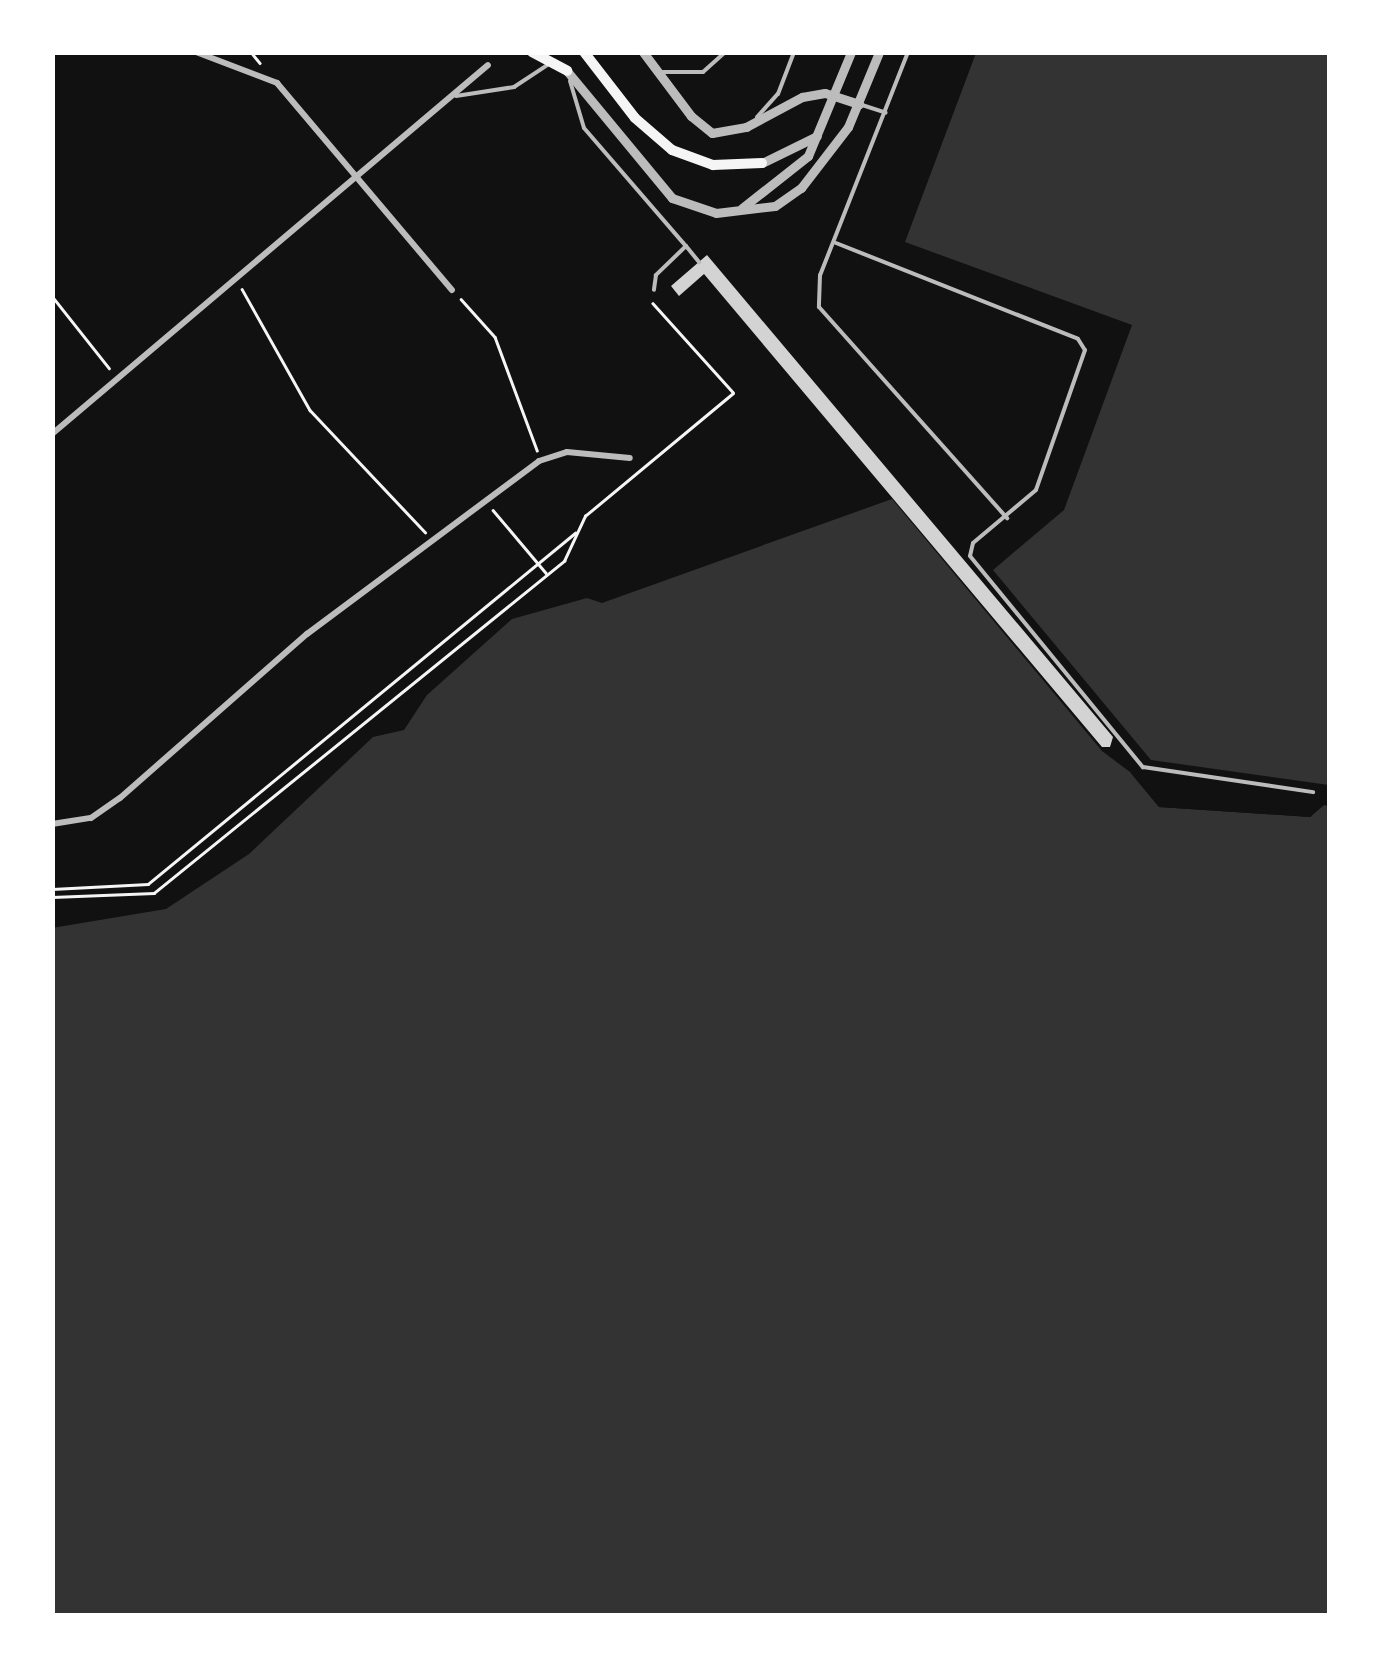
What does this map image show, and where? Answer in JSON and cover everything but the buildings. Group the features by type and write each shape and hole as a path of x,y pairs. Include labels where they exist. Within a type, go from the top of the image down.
{"main road":[{"path":"532,52 552,57 567,72"},
{"path":"584,52 656,138 713,165 762,163"}],"street":[{"path":"196,52 277,83 452,290"},
{"path":"643,52 701,128 726,133 802,97 834,95 859,104"},
{"path":"740,209 791,174 820,134 851,52"},
{"path":"567,72 672,198 708,212 775,206 801,188 838,144 879,52"},
{"path":"52,434 488,65"},
{"path":"762,163 820,134"},
{"path":"52,824 91,818 120,798 253,678 539,461 567,452 630,458"}],"lane":[{"path":"658,72 703,72 724,52"},
{"path":"754,120 778,94 794,52"},
{"path":"908,52 820,276 819,307 1007,518"},
{"path":"451,97 514,87 552,57"},
{"path":"567,72 584,128 699,262"},
{"path":"859,104 886,113"},
{"path":"836,242 1065,330 1085,350 1036,490 973,543 970,556 1144,767 1314,792"},
{"path":"654,290 656,275 686,246"}],"path":[{"path":"236,281 310,410 433,540"},
{"path":"452,290 495,337 529,415 539,461"},
{"path":"52,296 119,380"},
{"path":"52,898 154,893 564,561 585,516 733,393 653,304"},
{"path":"486,501 547,574"},
{"path":"52,889 148,884 577,532"}],"shaded area":[{"path":"976,53 1329,53 1329,785 1151,760 993,570 1064,510 1132,325 905,242"},
{"path":"892,499 1102,751 1130,772 1159,807 1310,817 1329,801 1329,1615 53,1615 52,928 166,909 249,854 373,737 404,730 427,695 512,619 587,598 602,603"}],"pier":[{"path":"1130,772 1161,802 1308,811 1315,800 1330,796 1329,806 1318,804 1311,817 1159,807"}]}
